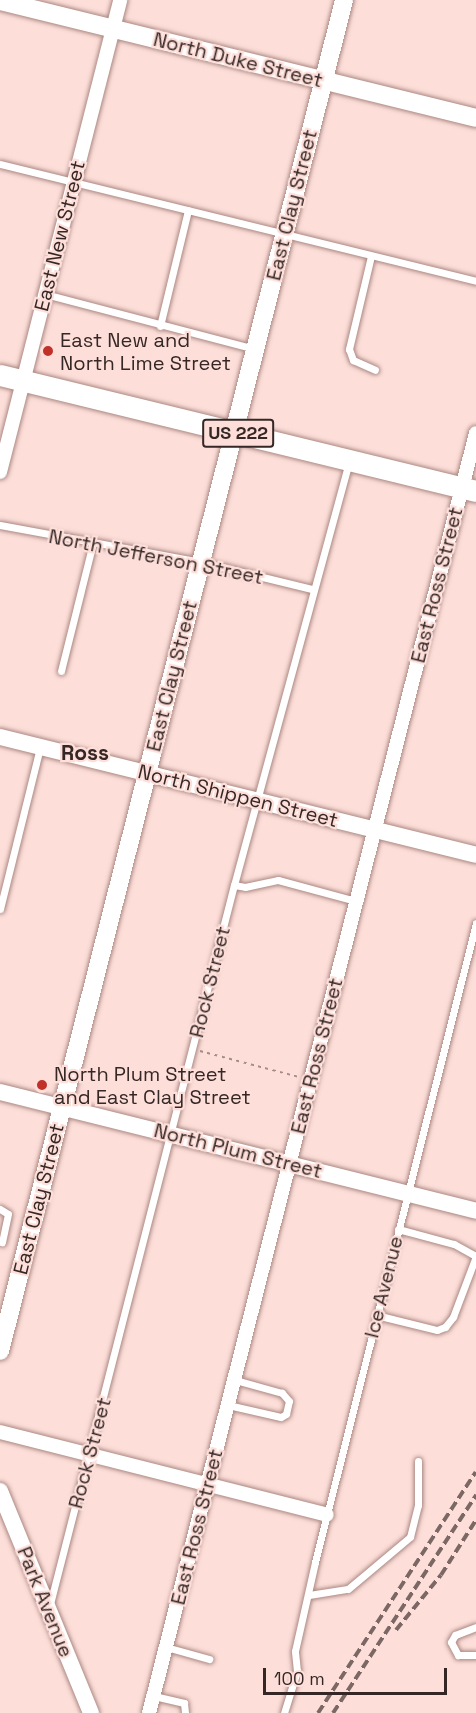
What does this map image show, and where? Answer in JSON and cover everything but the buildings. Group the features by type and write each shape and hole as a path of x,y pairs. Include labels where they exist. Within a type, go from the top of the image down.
{"highway":[{"name":"US 222","path":"0,375 469,490"}],"main road":[{"name":"East Clay Street","path":"0,1352 344,0"},
{"name":"North Duke Street","path":"0,1 476,118"}],"street":[{"name":"East New Street","path":"0,472 120,0"},
{"name":"East Ross Street","path":"149,1713 356,901 469,490 476,433"},
{"name":"North Shippen Street","path":"0,737 476,855"},
{"name":"North Plum Street","path":"0,1092 476,1211"},
{"path":"0,1432 209,1482 327,1515"},
{"name":"Park Avenue","path":"0,1491 91,1713"}],"lane":[{"path":"0,164 476,281"},
{"path":"160,326 188,210"},
{"path":"371,256 349,349 353,360 375,370"},
{"path":"45,294 255,350"},
{"name":"Rock Street","path":"49,1610 173,1134 256,800 349,460"},
{"name":"North Jefferson Street","path":"0,525 201,562 312,589"},
{"path":"61,671 93,543"},
{"path":"0,909 40,747"},
{"path":"234,885 250,887 278,880 356,901"},
{"name":"Ice Avenue","path":"284,1713 297,1671 295,1651 327,1515 476,923"},
{"path":"0,1209 8,1214 2,1242"},
{"path":"376,1315 437,1330 445,1327 453,1317 476,1256 454,1244 398,1229"},
{"path":"228,1405 281,1417 286,1414 288,1396 235,1380"},
{"path":"309,1595 348,1589 410,1537 418,1504 418,1461"},
{"path":"476,1627 455,1635 451,1642 458,1655 476,1655"},
{"path":"166,1647 209,1659"},
{"path":"154,1696 184,1703 185,1713"}],"path":[{"path":"193,1050 310,1080"}],"railway":[{"path":"318,1713 476,1472"},
{"path":"333,1713 476,1495"},
{"path":"396,1630 441,1575 476,1520"}],"place":[{"name":"East New and North Lime Street","path":"48,351"},
{"name":"North Plum Street and East Clay Street","path":"42,1085"}],"district":[{"name":"Ross","path":"85,753"}]}
